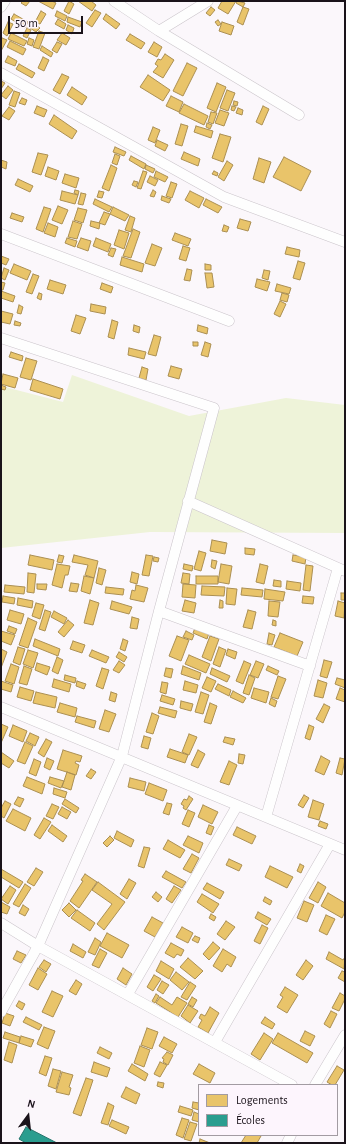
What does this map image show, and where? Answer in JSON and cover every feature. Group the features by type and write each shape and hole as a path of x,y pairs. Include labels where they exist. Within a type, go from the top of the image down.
{"street":[{"path":"1,8 4,1"},
{"path":"114,1 159,31 299,115"},
{"path":"159,31 208,1"},
{"path":"1,73 224,197 345,242"},
{"path":"1,234 229,321"},
{"path":"1,338 214,408 188,501 122,756 38,946 1,1012"},
{"path":"188,501 342,569 310,666 266,817"},
{"path":"159,611 310,666"},
{"path":"1,707 345,850"},
{"path":"128,994 237,806"},
{"path":"215,1042 330,844"},
{"path":"1,923 38,946 290,1084"},
{"path":"316,1084 345,1035"}],"green space":[{"path":"72,375 189,416 286,398 345,405 345,533 150,532 1,548 1,386 63,402"}],"building: Logements":[{"path":"23,1 30,1 26,6 21,3"},
{"path":"38,1 52,1 56,3 53,9"},
{"path":"69,1 74,4 69,14 64,11"},
{"path":"78,1 91,1 96,5 92,11"},
{"path":"222,1 236,1 228,14 218,8"},
{"path":"237,1 245,3 243,7 236,3"},
{"path":"211,7 215,10 210,16 206,13"},
{"path":"243,7 249,9 243,25 237,22"},
{"path":"95,10 101,13 92,27 86,23"},
{"path":"41,11 46,14 40,24 35,22"},
{"path":"57,11 67,16 65,21 55,16"},
{"path":"14,14 28,22 25,28 11,19"},
{"path":"106,14 120,24 116,29 103,19"},
{"path":"68,17 82,22 80,27 67,22"},
{"path":"58,19 66,24 64,29 55,24"},
{"path":"218,20 221,24 218,26 215,22"},
{"path":"8,22 13,24 7,36 3,33"},
{"path":"222,22 234,26 231,35 219,31"},
{"path":"34,24 40,28 36,32 30,28"},
{"path":"68,25 74,28 72,34 66,30"},
{"path":"27,28 31,30 27,38 23,36"},
{"path":"39,31 45,33 39,49 33,47"},
{"path":"11,33 27,41 24,46 8,39"},
{"path":"62,33 70,38 66,45 57,40"},
{"path":"130,34 145,43 141,49 126,40"},
{"path":"2,38 7,40 1,51 1,40"},
{"path":"29,38 34,40 32,46 27,44"},
{"path":"10,41 26,49 23,55 7,47"},
{"path":"57,42 62,44 57,53 52,50"},
{"path":"154,42 162,47 157,57 148,52"},
{"path":"42,46 53,53 51,57 40,50"},
{"path":"165,54 174,60 163,78 153,72 158,66 155,64 158,59 161,60"},
{"path":"8,56 17,61 15,66 5,62"},
{"path":"43,57 49,60 44,71 38,68"},
{"path":"187,63 197,68 183,96 173,91"},
{"path":"19,64 35,73 32,78 16,69"},
{"path":"62,74 69,77 60,94 53,90"},
{"path":"148,75 170,90 163,101 140,87"},
{"path":"1,81 5,83 1,89"},
{"path":"217,83 226,87 216,112 207,108"},
{"path":"8,86 13,90 6,99 1,95"},
{"path":"72,87 87,97 82,105 67,95"},
{"path":"227,90 235,93 228,111 220,108"},
{"path":"14,91 20,93 15,107 9,105"},
{"path":"171,96 183,102 179,112 166,106"},
{"path":"22,98 27,100 25,105 19,103"},
{"path":"234,101 238,102 237,106 233,105"},
{"path":"184,104 208,116 204,125 179,113"},
{"path":"37,106 47,110 44,117 34,113"},
{"path":"232,106 236,107 234,111 231,110"},
{"path":"263,106 269,109 262,125 256,122"},
{"path":"9,107 15,111 9,120 2,116"},
{"path":"238,108 243,110 242,115 236,113"},
{"path":"220,110 229,113 224,126 215,123"},
{"path":"211,112 217,113 213,124 208,122"},
{"path":"54,115 77,131 72,139 49,124"},
{"path":"207,123 212,125 210,129 206,127"},
{"path":"181,124 188,126 182,146 175,144"},
{"path":"196,126 213,131 211,138 194,132"},
{"path":"153,127 160,130 155,143 148,140"},
{"path":"220,134 231,137 223,162 212,158"},
{"path":"157,140 168,145 165,151 155,146"},
{"path":"115,147 126,152 124,156 113,152"},
{"path":"184,152 200,159 198,166 181,159"},
{"path":"38,153 48,155 41,175 32,172"},
{"path":"115,154 120,156 117,165 112,163"},
{"path":"131,156 146,164 144,169 129,160"},
{"path":"284,157 311,171 301,191 273,177"},
{"path":"259,158 271,162 264,183 253,179"},
{"path":"1,160 7,162 6,169 1,167"},
{"path":"227,161 233,165 224,181 218,177"},
{"path":"111,165 117,168 109,191 102,188"},
{"path":"146,165 155,169 153,173 145,169"},
{"path":"48,167 59,171 56,180 45,176"},
{"path":"143,171 147,172 141,189 137,188"},
{"path":"156,171 168,177 165,182 154,177"},
{"path":"214,171 218,173 217,176 212,174"},
{"path":"65,174 79,178 76,188 62,183"},
{"path":"150,176 158,180 155,186 147,182"},
{"path":"18,179 33,186 30,192 15,185"},
{"path":"134,181 138,182 136,187 132,185"},
{"path":"171,182 177,184 172,198 166,196"},
{"path":"75,190 79,191 78,195 74,193"},
{"path":"153,190 156,192 154,197 150,196"},
{"path":"62,191 78,195 75,204 60,200"},
{"path":"99,191 104,192 102,198 97,197"},
{"path":"190,191 204,198 199,208 185,200"},
{"path":"81,193 86,194 83,205 78,204"},
{"path":"162,196 171,199 169,203 161,200"},
{"path":"95,199 112,207 109,212 93,204"},
{"path":"206,199 222,207 218,213 203,205"},
{"path":"58,206 68,210 62,224 52,220"},
{"path":"44,207 51,209 43,232 36,229"},
{"path":"113,207 129,215 125,221 110,214"},
{"path":"78,208 87,210 83,223 74,220"},
{"path":"104,212 110,214 105,225 99,223"},
{"path":"12,213 24,217 22,222 10,218"},
{"path":"130,216 135,218 131,232 125,230"},
{"path":"240,219 251,222 248,231 237,228"},
{"path":"73,221 82,224 77,239 68,237"},
{"path":"91,221 100,223 99,229 90,226"},
{"path":"48,223 58,227 55,237 44,233"},
{"path":"224,225 229,227 227,232 222,231"},
{"path":"133,229 140,232 131,258 123,256"},
{"path":"119,230 129,233 124,249 114,245"},
{"path":"175,233 191,239 188,246 172,240"},
{"path":"67,238 77,241 75,247 65,243"},
{"path":"81,238 91,241 88,251 77,247"},
{"path":"96,238 111,244 108,252 93,246"},
{"path":"152,244 162,248 155,266 145,263"},
{"path":"183,246 190,248 186,261 179,259"},
{"path":"287,247 300,250 299,257 285,254"},
{"path":"111,248 116,249 113,257 108,255"},
{"path":"1,256 9,259 6,265 1,263"},
{"path":"122,257 144,264 142,272 120,265"},
{"path":"298,261 305,263 300,280 293,278"},
{"path":"14,264 31,271 27,280 10,273"},
{"path":"205,264 211,265 211,270 205,270"},
{"path":"4,268 9,270 5,280 1,278"},
{"path":"187,269 192,270 190,281 184,280"},
{"path":"264,270 270,271 268,280 262,278"},
{"path":"205,273 212,273 214,287 207,288"},
{"path":"33,274 39,276 32,294 26,292"},
{"path":"257,279 270,282 267,291 255,287"},
{"path":"50,280 66,285 63,294 47,289"},
{"path":"1,282 5,283 3,290 1,290"},
{"path":"102,283 113,287 111,293 100,289"},
{"path":"277,284 291,288 289,294 275,291"},
{"path":"1,291 15,296 13,302 1,298"},
{"path":"39,293 42,294 41,300 37,298"},
{"path":"282,293 289,295 287,302 280,300"},
{"path":"280,301 286,304 280,317 274,314"},
{"path":"91,304 106,307 105,314 90,311"},
{"path":"19,305 23,307 21,314 17,313"},
{"path":"1,311 13,314 10,324 1,322"},
{"path":"76,315 86,318 80,334 71,331"},
{"path":"112,320 118,322 114,339 108,337"},
{"path":"15,321 21,323 20,326 14,325"},
{"path":"134,325 140,327 139,333 133,331"},
{"path":"198,325 208,328 207,334 197,331"},
{"path":"154,335 161,337 156,356 148,354"},
{"path":"193,342 198,342 198,346 193,346"},
{"path":"205,342 211,344 208,357 201,355"},
{"path":"129,348 146,352 144,359 128,355"},
{"path":"11,352 23,356 22,361 9,357"},
{"path":"26,358 37,361 31,380 20,377"},
{"path":"171,366 182,369 179,379 168,376"},
{"path":"142,367 148,369 146,380 139,378"},
{"path":"3,374 18,378 15,388 1,384"},
{"path":"33,379 63,389 60,399 30,390"},
{"path":"1,385 6,387 5,390 1,389"},
{"path":"212,540 227,543 225,554 210,551"},
{"path":"245,548 255,549 254,555 245,554"},
{"path":"199,551 206,553 201,571 194,569"},
{"path":"30,555 54,560 52,570 28,565"},
{"path":"59,555 64,556 62,563 57,562"},
{"path":"74,555 98,561 94,578 85,575 88,565 72,562"},
{"path":"146,555 153,556 149,576 142,575"},
{"path":"293,555 306,557 305,564 292,561"},
{"path":"154,557 159,558 158,562 153,561"},
{"path":"212,560 217,561 215,569 211,567"},
{"path":"57,564 70,566 68,575 65,575 62,588 52,585"},
{"path":"184,564 193,566 192,571 183,569"},
{"path":"221,564 232,566 229,584 218,582"},
{"path":"260,564 268,566 264,584 256,582"},
{"path":"306,565 313,566 310,591 303,590"},
{"path":"99,568 106,570 102,585 96,583"},
{"path":"132,572 139,574 137,584 130,582"},
{"path":"28,573 36,574 34,593 27,592"},
{"path":"183,573 190,574 189,584 181,583"},
{"path":"84,576 94,578 90,594 81,591"},
{"path":"196,576 218,576 218,584 196,584"},
{"path":"274,580 281,581 281,587 273,586"},
{"path":"287,581 301,583 300,591 286,589"},
{"path":"71,583 79,584 77,592 69,591"},
{"path":"37,584 47,584 46,590 37,589"},
{"path":"183,584 196,585 195,598 182,597"},
{"path":"5,585 25,587 24,594 4,592"},
{"path":"136,585 148,588 144,602 130,599 132,590 135,591"},
{"path":"202,586 225,587 224,596 201,595"},
{"path":"106,587 124,589 123,595 105,593"},
{"path":"227,588 237,589 235,605 226,604"},
{"path":"242,588 263,590 262,597 241,595"},
{"path":"265,589 285,592 283,601 264,599"},
{"path":"341,593 345,593 345,600 341,600"},
{"path":"3,596 15,598 14,604 2,602"},
{"path":"303,596 314,597 313,604 302,603"},
{"path":"18,598 33,601 32,608 17,605"},
{"path":"90,600 99,603 93,625 84,623"},
{"path":"185,600 196,603 194,613 182,611"},
{"path":"220,600 223,601 223,608 219,608"},
{"path":"112,601 132,607 129,614 110,609"},
{"path":"269,601 280,602 278,617 268,616"},
{"path":"338,601 345,603 344,618 335,616"},
{"path":"36,603 44,605 40,619 32,616"},
{"path":"10,610 24,614 21,624 7,620"},
{"path":"45,610 51,612 45,631 39,629"},
{"path":"248,610 256,612 252,629 243,627"},
{"path":"54,611 67,618 64,624 51,617"},
{"path":"132,617 139,619 137,629 130,628"},
{"path":"28,618 37,622 28,648 19,645"},
{"path":"68,620 74,625 64,637 58,632"},
{"path":"273,620 276,621 276,626 272,625"},
{"path":"9,626 17,629 15,634 7,631"},
{"path":"195,628 209,633 207,639 193,633"},
{"path":"1,631 15,635 11,645 1,641"},
{"path":"186,631 194,635 192,640 183,637"},
{"path":"269,633 275,635 272,645 267,644"},
{"path":"280,633 303,642 297,656 274,647"},
{"path":"177,636 189,640 181,661 169,656"},
{"path":"210,636 219,639 211,661 202,657"},
{"path":"35,639 60,649 58,656 33,646"},
{"path":"123,639 128,641 125,651 120,649"},
{"path":"73,641 85,645 82,653 70,649"},
{"path":"18,647 25,649 20,665 13,662"},
{"path":"219,647 226,650 220,667 213,664"},
{"path":"1,649 7,652 1,668"},
{"path":"228,649 237,652 235,659 226,655"},
{"path":"28,650 38,653 33,668 23,664"},
{"path":"92,650 109,657 106,663 89,656"},
{"path":"119,652 127,657 124,662 116,657"},
{"path":"189,655 210,664 206,673 185,664"},
{"path":"57,657 63,660 58,674 52,671"},
{"path":"324,660 332,662 327,678 320,676"},
{"path":"119,661 125,665 119,673 113,670"},
{"path":"244,661 251,664 243,684 236,681"},
{"path":"256,661 264,664 258,678 250,675"},
{"path":"37,663 50,667 47,675 35,670"},
{"path":"11,664 19,667 14,684 5,681"},
{"path":"24,666 32,669 27,685 19,683"},
{"path":"183,666 201,673 199,680 181,674"},
{"path":"268,666 279,671 277,675 266,670"},
{"path":"102,668 109,670 103,689 96,686"},
{"path":"166,668 173,669 171,678 164,676"},
{"path":"212,668 230,676 227,682 210,674"},
{"path":"65,675 76,678 75,683 64,680"},
{"path":"249,675 255,678 249,695 243,693"},
{"path":"278,676 286,679 278,699 271,697"},
{"path":"207,677 216,681 211,692 202,688"},
{"path":"337,678 345,680 345,688 335,684"},
{"path":"54,679 71,684 69,692 52,687"},
{"path":"318,680 327,683 323,698 314,696"},
{"path":"1,681 13,685 11,692 1,689"},
{"path":"77,681 86,684 84,689 76,686"},
{"path":"185,681 198,685 196,693 183,690"},
{"path":"162,682 168,683 166,694 160,692"},
{"path":"218,684 231,690 229,696 215,689"},
{"path":"20,687 34,691 31,701 17,697"},
{"path":"254,688 269,692 266,703 251,698"},
{"path":"340,688 345,690 345,702 336,699"},
{"path":"233,691 246,698 243,703 230,697"},
{"path":"36,692 57,697 55,708 33,703"},
{"path":"111,692 117,694 115,702 109,700"},
{"path":"201,692 209,695 203,714 195,712"},
{"path":"162,695 175,699 173,705 160,701"},
{"path":"271,698 277,701 275,707 269,704"},
{"path":"181,701 193,704 191,711 180,708"},
{"path":"60,703 77,708 75,717 57,712"},
{"path":"210,703 217,706 211,724 204,722"},
{"path":"324,704 330,707 323,723 316,719"},
{"path":"160,707 177,711 175,718 158,713"},
{"path":"105,710 116,714 109,732 99,729"},
{"path":"152,713 159,716 153,734 146,732"},
{"path":"77,716 96,721 94,728 75,722"},
{"path":"1,724 8,727 1,743"},
{"path":"13,725 27,731 23,742 9,736"},
{"path":"309,725 314,727 310,740 305,738"},
{"path":"30,733 39,737 35,746 26,741"},
{"path":"189,734 197,737 189,755 182,752"},
{"path":"144,736 151,738 148,749 141,747"},
{"path":"225,737 235,739 233,745 223,742"},
{"path":"46,739 52,742 44,757 38,753"},
{"path":"25,742 33,746 25,764 17,761"},
{"path":"170,749 188,755 185,763 167,757"},
{"path":"63,750 82,756 80,762 76,761 75,763 79,765 76,775 57,769"},
{"path":"198,750 205,754 198,768 191,765"},
{"path":"1,752 14,761 9,768 1,763"},
{"path":"239,754 245,755 243,764 238,763"},
{"path":"321,756 330,761 324,775 315,771"},
{"path":"47,758 54,761 50,770 44,767"},
{"path":"340,758 345,759 342,775 336,773"},
{"path":"34,759 41,762 36,776 29,773"},
{"path":"229,761 237,765 229,785 220,782"},
{"path":"91,769 96,772 91,779 86,776"},
{"path":"67,772 75,775 71,790 62,787"},
{"path":"27,777 45,784 42,794 23,786"},
{"path":"50,777 64,781 61,788 48,783"},
{"path":"130,778 146,782 144,791 128,787"},
{"path":"149,783 167,790 163,801 145,794"},
{"path":"54,788 67,792 65,798 53,794"},
{"path":"304,795 309,798 303,808 298,805"},
{"path":"189,796 193,799 186,810 181,804 184,799 187,800"},
{"path":"18,797 24,799 20,807 14,804"},
{"path":"65,799 79,808 76,813 62,804"},
{"path":"313,800 324,804 319,820 308,817"},
{"path":"5,801 11,804 4,818 1,816 1,808"},
{"path":"167,803 172,804 169,815 163,813"},
{"path":"52,804 59,807 53,819 46,816"},
{"path":"203,805 218,812 212,824 198,817"},
{"path":"62,807 71,812 67,819 58,814"},
{"path":"13,809 31,818 25,831 6,821"},
{"path":"188,810 195,813 189,827 182,824"},
{"path":"44,818 51,822 40,839 34,835"},
{"path":"320,821 328,824 326,829 318,826"},
{"path":"52,825 67,836 63,842 48,831"},
{"path":"209,825 214,827 211,835 206,833"},
{"path":"237,827 256,836 252,844 233,835"},
{"path":"117,831 134,840 131,847 114,838"},
{"path":"110,836 114,840 107,847 103,843"},
{"path":"188,836 203,843 199,853 183,845"},
{"path":"168,840 185,850 180,858 163,849"},
{"path":"144,847 150,848 144,868 138,866"},
{"path":"192,854 199,858 191,873 183,869"},
{"path":"229,859 242,865 239,871 226,865"},
{"path":"300,864 304,866 301,873 297,871"},
{"path":"270,866 293,877 287,888 265,877"},
{"path":"36,868 43,872 34,886 27,882"},
{"path":"1,869 23,882 19,888 1,877"},
{"path":"166,871 186,882 182,888 162,877"},
{"path":"85,874 97,882 79,908 70,901 83,881 81,880"},
{"path":"129,879 136,883 127,899 120,894"},
{"path":"98,882 125,902 104,930 97,924 112,904 92,890"},
{"path":"318,882 326,887 318,903 309,898"},
{"path":"207,883 224,892 220,899 203,889"},
{"path":"25,884 31,888 19,907 13,904"},
{"path":"10,886 16,890 8,904 1,899"},
{"path":"174,886 181,890 172,903 166,899"},
{"path":"156,892 162,897 158,902 152,897"},
{"path":"328,893 345,903 345,912 342,918 321,906"},
{"path":"202,894 219,904 213,913 197,902"},
{"path":"265,897 272,901 270,905 263,901"},
{"path":"304,901 314,905 307,922 297,918"},
{"path":"1,902 10,907 7,914 1,912"},
{"path":"69,903 76,910 69,917 62,910"},
{"path":"23,905 29,909 25,916 19,913"},
{"path":"77,910 95,923 90,931 71,918"},
{"path":"258,912 271,919 267,925 255,918"},
{"path":"211,914 216,917 214,921 209,918"},
{"path":"326,915 335,919 327,935 319,931"},
{"path":"152,917 163,923 155,937 144,931"},
{"path":"226,921 235,927 225,940 217,934"},
{"path":"262,925 268,928 260,944 254,941"},
{"path":"182,927 193,933 188,943 176,937"},
{"path":"107,933 129,945 122,958 100,946"},
{"path":"195,936 200,938 198,943 192,940"},
{"path":"95,938 101,942 95,955 88,952"},
{"path":"213,942 220,948 209,960 203,954"},
{"path":"171,943 184,950 181,956 177,954 174,958 165,953"},
{"path":"73,944 86,952 83,958 70,951"},
{"path":"100,949 107,953 99,968 92,965"},
{"path":"223,949 236,957 231,967 227,964 222,972 213,966"},
{"path":"17,951 26,955 21,963 13,959"},
{"path":"329,952 343,960 345,957 344,969 326,959"},
{"path":"188,958 203,971 195,979 180,967"},
{"path":"44,960 51,964 46,972 39,967"},
{"path":"306,960 313,966 303,980 296,975"},
{"path":"161,961 174,969 169,979 156,971"},
{"path":"38,968 47,974 38,990 29,985"},
{"path":"123,968 132,974 126,985 117,979"},
{"path":"342,971 345,972 345,982 338,978"},
{"path":"176,972 189,982 182,990 170,980"},
{"path":"154,975 161,979 153,991 147,987"},
{"path":"76,980 82,984 76,995 69,991"},
{"path":"162,981 169,985 163,994 157,990"},
{"path":"190,982 196,986 187,1000 181,997"},
{"path":"285,987 298,995 287,1013 277,1007 283,997 280,995"},
{"path":"52,991 63,996 53,1017 42,1012"},
{"path":"340,993 345,996 345,999 339,1011 332,1008"},
{"path":"156,994 159,996 155,1003 152,1001"},
{"path":"160,997 172,1005 177,997 187,1003 178,1017 156,1003"},
{"path":"192,997 197,1000 193,1007 188,1004"},
{"path":"19,1001 25,1004 22,1010 16,1006"},
{"path":"188,1005 198,1011 190,1023 181,1016"},
{"path":"210,1007 219,1013 208,1033 198,1027 202,1020 199,1018 201,1014 205,1016"},
{"path":"331,1011 337,1014 330,1028 324,1024"},
{"path":"5,1013 14,1016 10,1026 2,1023"},
{"path":"26,1017 42,1025 39,1030 23,1022"},
{"path":"265,1017 275,1024 272,1029 261,1023"},
{"path":"44,1027 55,1031 48,1049 37,1044"},
{"path":"147,1028 158,1032 152,1049 141,1045"},
{"path":"305,1031 315,1036 310,1046 300,1041"},
{"path":"5,1032 20,1037 19,1043 3,1038"},
{"path":"264,1033 273,1039 260,1060 251,1054"},
{"path":"278,1033 313,1053 307,1063 272,1043"},
{"path":"21,1036 34,1040 31,1047 19,1043"},
{"path":"164,1037 177,1044 172,1053 159,1046"},
{"path":"9,1042 17,1045 12,1063 4,1060"},
{"path":"140,1046 150,1050 144,1067 134,1063"},
{"path":"100,1047 112,1053 109,1059 97,1053"},
{"path":"167,1052 173,1055 168,1065 163,1062 164,1059 162,1058"},
{"path":"45,1056 52,1058 46,1076 39,1073"},
{"path":"94,1062 110,1068 107,1077 91,1072"},
{"path":"160,1062 167,1065 160,1077 154,1074"},
{"path":"132,1064 148,1074 145,1081 128,1071"},
{"path":"199,1064 215,1073 210,1083 193,1074"},
{"path":"337,1066 344,1070 336,1084 327,1082"},
{"path":"53,1069 61,1071 56,1089 48,1086"},
{"path":"62,1072 73,1075 69,1087 71,1088 69,1095 56,1092"},
{"path":"86,1078 93,1080 81,1116 73,1113"},
{"path":"158,1082 164,1083 163,1088 157,1086"},
{"path":"126,1087 140,1094 136,1104 121,1097"},
{"path":"193,1102 198,1103 198,1110 192,1108"},
{"path":"108,1103 114,1106 108,1125 101,1123"},
{"path":"180,1106 193,1110 191,1116 178,1112"},
{"path":"194,1112 198,1114 198,1122 192,1120"},
{"path":"182,1118 189,1120 183,1138 176,1135"},
{"path":"112,1120 129,1127 126,1134 109,1126"},
{"path":"190,1122 197,1124 191,1141 184,1139"},
{"path":"245,1136 261,1136 257,1143 241,1143"},
{"path":"200,1139 210,1143 199,1143"}],"building: Écoles":[{"path":"26,1127 57,1143 26,1143 19,1139"}]}
